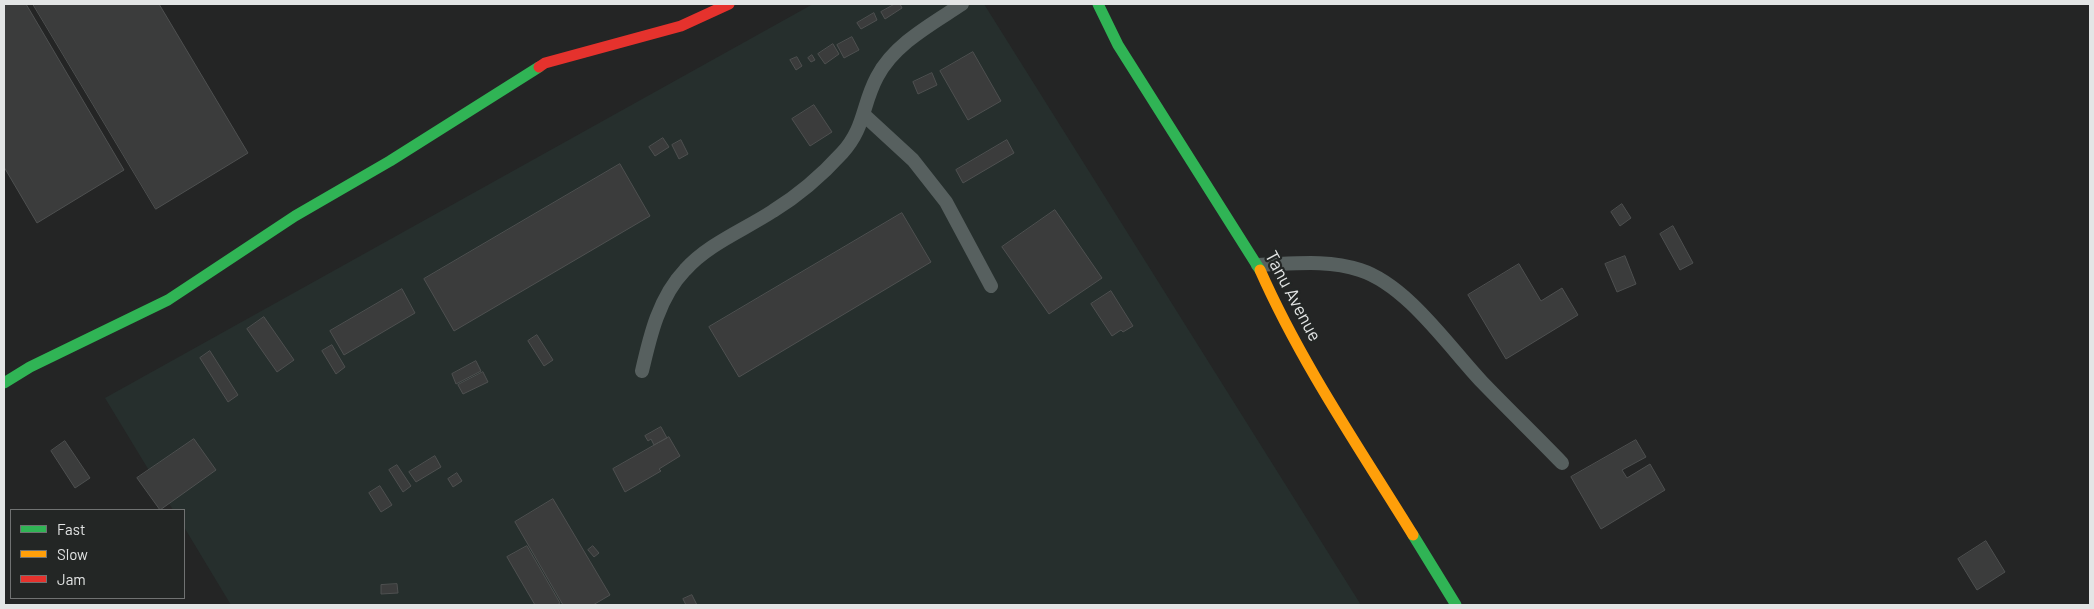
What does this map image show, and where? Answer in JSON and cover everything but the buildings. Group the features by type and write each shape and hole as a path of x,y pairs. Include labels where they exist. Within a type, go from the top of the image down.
{"street":[{"path":"4,383 30,367 168,300 295,216 399,156 545,64 681,26 729,4"},
{"name":"Tanu Avenue","path":"1098,4 1118,45 1258,265 1277,308 1342,420 1456,605"}],"lane":[{"path":"642,371 650,335 659,311 684,270 704,253 773,212 804,190 853,141 859,130 876,78 893,55 962,4"},
{"path":"863,114 913,160 946,202 991,286"},
{"path":"1258,265 1319,262 1351,267 1369,274 1392,288 1426,317 1482,382 1562,463"}],"shaded area":[{"path":"813,4 984,4 1361,605 231,605 185,529 185,509 172,509 105,398"}],"traffic: fast":[{"path":"1098,4 1118,45 1260,270"},
{"path":"4,383 30,367 168,300 295,216 390,161 539,67"},
{"path":"1413,535 1456,605"}],"traffic: slow":[{"path":"1260,270 1276,305 1312,372 1413,535"}],"traffic: jam":[{"path":"539,67 545,63 681,26 729,4"}]}
